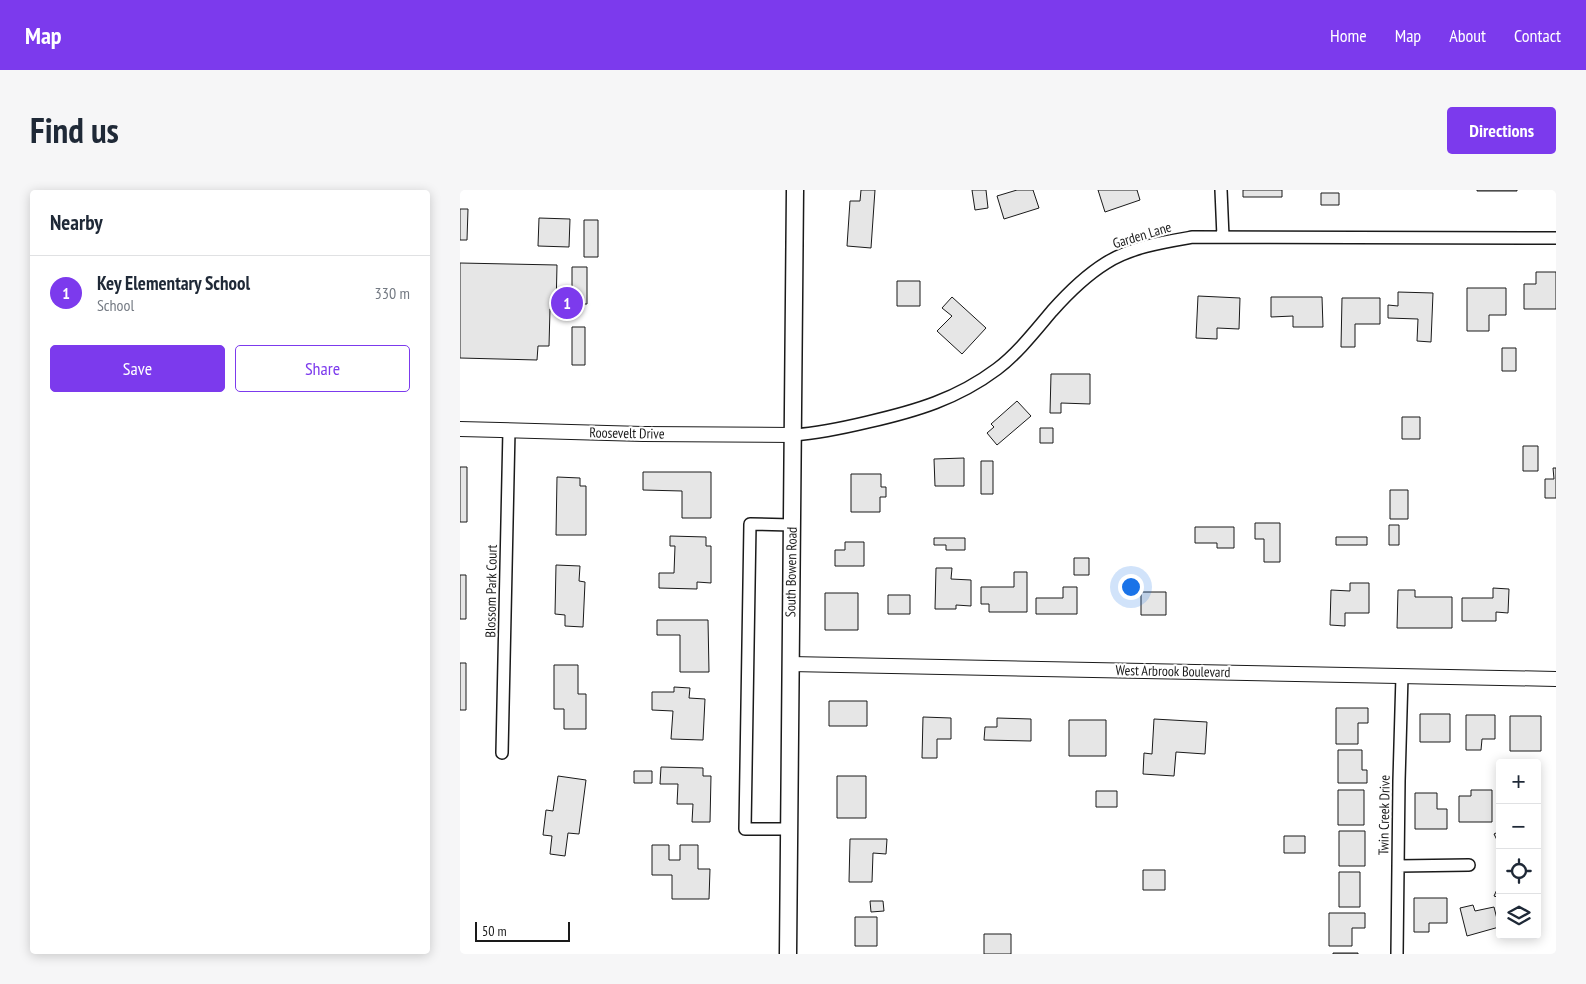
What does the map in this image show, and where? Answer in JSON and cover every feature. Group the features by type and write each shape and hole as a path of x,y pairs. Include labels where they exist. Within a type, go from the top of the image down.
{"main road":[{"name":"South Bowen Road","path":"788,954 795,190"}],"street":[{"path":"1220,190 1223,238"},
{"name":"Garden Lane","path":"793,435 814,434 916,410 944,400 970,387 998,368 1016,352 1064,298 1086,277 1108,262 1134,251 1164,242 1193,237 1556,238"},
{"name":"Roosevelt Drive","path":"460,428 643,434 793,435"},
{"name":"Blossom Park Court","path":"502,753 509,430"},
{"path":"788,829 744,829 750,524 792,525"},
{"name":"West Arbrook Boulevard","path":"790,664 1556,678"},
{"name":"Twin Creek Drive","path":"1397,954 1402,676"},
{"path":"1398,866 1469,865"}],"building":[{"path":"861,190 875,190 871,248 847,246 850,201 860,201"},
{"path":"972,190 986,190 988,208 975,210"},
{"path":"1017,190 1033,190 1039,208 1004,219 997,196"},
{"path":"1098,190 1137,190 1140,200 1105,212"},
{"path":"1243,190 1282,190 1282,197 1243,197"},
{"path":"1517,190 1517,191 1477,191"},
{"path":"1321,193 1339,193 1339,205 1321,205"},
{"path":"460,209 468,209 467,240 460,240"},
{"path":"539,218 570,219 569,247 538,246"},
{"path":"584,220 598,220 598,257 584,257"},
{"path":"460,263 557,265 556,309 550,309 549,346 538,346 537,360 460,358"},
{"path":"572,267 587,267 587,304 572,304"},
{"path":"1536,272 1556,272 1556,309 1524,309 1524,284 1536,284"},
{"path":"897,281 920,281 920,306 897,306"},
{"path":"1467,288 1506,288 1506,315 1489,315 1489,331 1467,331"},
{"path":"1398,292 1433,293 1431,342 1417,341 1418,319 1388,318 1388,305 1398,306"},
{"path":"1198,296 1240,298 1239,329 1217,328 1217,339 1196,338"},
{"path":"952,297 986,328 962,354 937,331 952,316 942,308"},
{"path":"1271,297 1322,297 1323,327 1293,327 1293,316 1271,317"},
{"path":"1342,298 1380,298 1380,324 1355,324 1355,347 1341,347"},
{"path":"572,327 585,327 585,365 572,365"},
{"path":"1502,348 1516,348 1516,371 1502,371"},
{"path":"1051,374 1090,374 1090,404 1061,403 1061,413 1050,413"},
{"path":"1017,401 1031,416 997,445 987,433 994,427 991,424"},
{"path":"1402,417 1420,417 1420,439 1402,439"},
{"path":"1040,428 1053,428 1053,443 1040,443"},
{"path":"1523,446 1538,446 1538,471 1523,471"},
{"path":"964,458 964,486 935,486 934,459"},
{"path":"981,461 993,461 993,494 981,494"},
{"path":"460,467 467,467 467,522 460,522"},
{"path":"1553,468 1556,468 1556,498 1545,498 1545,479 1554,479"},
{"path":"643,472 711,472 711,518 682,518 682,491 643,490"},
{"path":"851,474 881,474 881,487 886,487 886,497 880,497 880,512 851,512"},
{"path":"557,477 580,478 580,486 586,486 586,535 556,535"},
{"path":"1390,490 1408,490 1408,519 1390,519"},
{"path":"1255,523 1280,523 1280,562 1264,562 1264,539 1255,539"},
{"path":"1389,525 1399,525 1399,545 1389,545"},
{"path":"1195,527 1234,527 1234,548 1217,548 1217,543 1195,543"},
{"path":"670,536 706,537 706,546 711,546 711,583 697,582 697,589 659,588 659,573 674,573 675,546 670,546"},
{"path":"1336,537 1367,537 1367,545 1336,545"},
{"path":"934,538 965,538 965,550 946,550 946,545 934,545"},
{"path":"845,542 864,542 864,566 835,566 835,550 845,550"},
{"path":"1074,558 1089,558 1089,575 1074,575"},
{"path":"556,565 580,566 579,581 585,582 583,627 565,626 565,615 555,614"},
{"path":"936,568 952,568 951,579 971,580 971,606 956,605 956,609 935,609"},
{"path":"1014,572 1027,572 1027,612 989,612 989,604 981,604 981,587 1014,587"},
{"path":"460,575 466,575 466,619 460,619"},
{"path":"1350,583 1369,583 1369,613 1345,613 1345,626 1330,625 1331,590 1350,591"},
{"path":"1063,587 1077,587 1077,614 1036,614 1036,598 1063,598"},
{"path":"1493,588 1509,589 1508,613 1496,612 1496,621 1462,621 1462,598 1493,598"},
{"path":"1398,590 1415,590 1415,597 1452,597 1452,628 1397,628"},
{"path":"1141,592 1166,592 1166,615 1141,615"},
{"path":"825,593 858,593 858,630 825,630"},
{"path":"888,595 910,595 910,614 888,614"},
{"path":"657,620 708,620 709,672 680,672 680,635 657,635"},
{"path":"460,663 466,663 466,710 460,710"},
{"path":"554,665 578,665 578,694 586,694 586,729 564,729 564,709 554,709"},
{"path":"674,687 690,688 689,698 705,699 703,740 671,739 673,711 652,710 652,692 674,692"},
{"path":"829,701 867,701 867,726 829,726"},
{"path":"1336,708 1368,708 1368,723 1358,723 1358,744 1336,744"},
{"path":"1420,714 1450,714 1450,742 1420,742"},
{"path":"1466,715 1495,715 1495,739 1482,739 1481,750 1466,750"},
{"path":"1510,716 1541,716 1541,751 1510,751"},
{"path":"923,717 951,718 951,739 937,739 937,758 922,758"},
{"path":"997,718 1031,719 1031,741 984,740 985,727 997,727"},
{"path":"1154,719 1207,722 1205,754 1176,752 1174,776 1143,774 1144,753 1152,754"},
{"path":"1069,720 1106,720 1106,756 1069,756"},
{"path":"1338,750 1362,750 1362,770 1367,770 1367,783 1338,783"},
{"path":"661,767 703,768 703,776 711,776 710,822 692,822 693,804 677,804 678,784 660,784"},
{"path":"634,771 652,771 652,783 634,783"},
{"path":"558,776 586,780 579,834 568,833 565,856 550,854 552,836 543,835 546,810 553,811"},
{"path":"837,776 866,776 866,818 837,818"},
{"path":"1338,790 1364,790 1364,825 1338,825"},
{"path":"1471,790 1492,790 1492,822 1459,822 1459,796 1471,796"},
{"path":"1096,791 1117,791 1117,807 1096,807"},
{"path":"1415,793 1437,793 1437,809 1447,809 1447,829 1415,829"},
{"path":"1339,831 1365,831 1365,866 1339,866"},
{"path":"1284,836 1305,836 1305,853 1284,853"},
{"path":"850,839 887,839 886,854 873,853 872,882 849,882"},
{"path":"652,845 669,845 669,860 680,860 680,845 698,845 698,869 710,869 709,899 672,899 672,875 652,875"},
{"path":"1143,870 1165,870 1165,890 1143,890"},
{"path":"1339,872 1360,872 1360,907 1339,907"},
{"path":"1414,898 1447,898 1447,923 1429,923 1429,932 1414,932"},
{"path":"870,901 883,901 884,911 871,912"},
{"path":"1473,905 1475,911 1494,907 1496,928 1467,936 1460,908"},
{"path":"1329,913 1365,913 1365,928 1352,928 1352,946 1329,946"},
{"path":"855,917 877,917 877,946 855,946"},
{"path":"984,934 1011,934 1011,954 984,954"},
{"path":"1358,953 1358,954 1333,954"}],"place":[{"name":"Key Elementary School","path":"567,303"}]}
